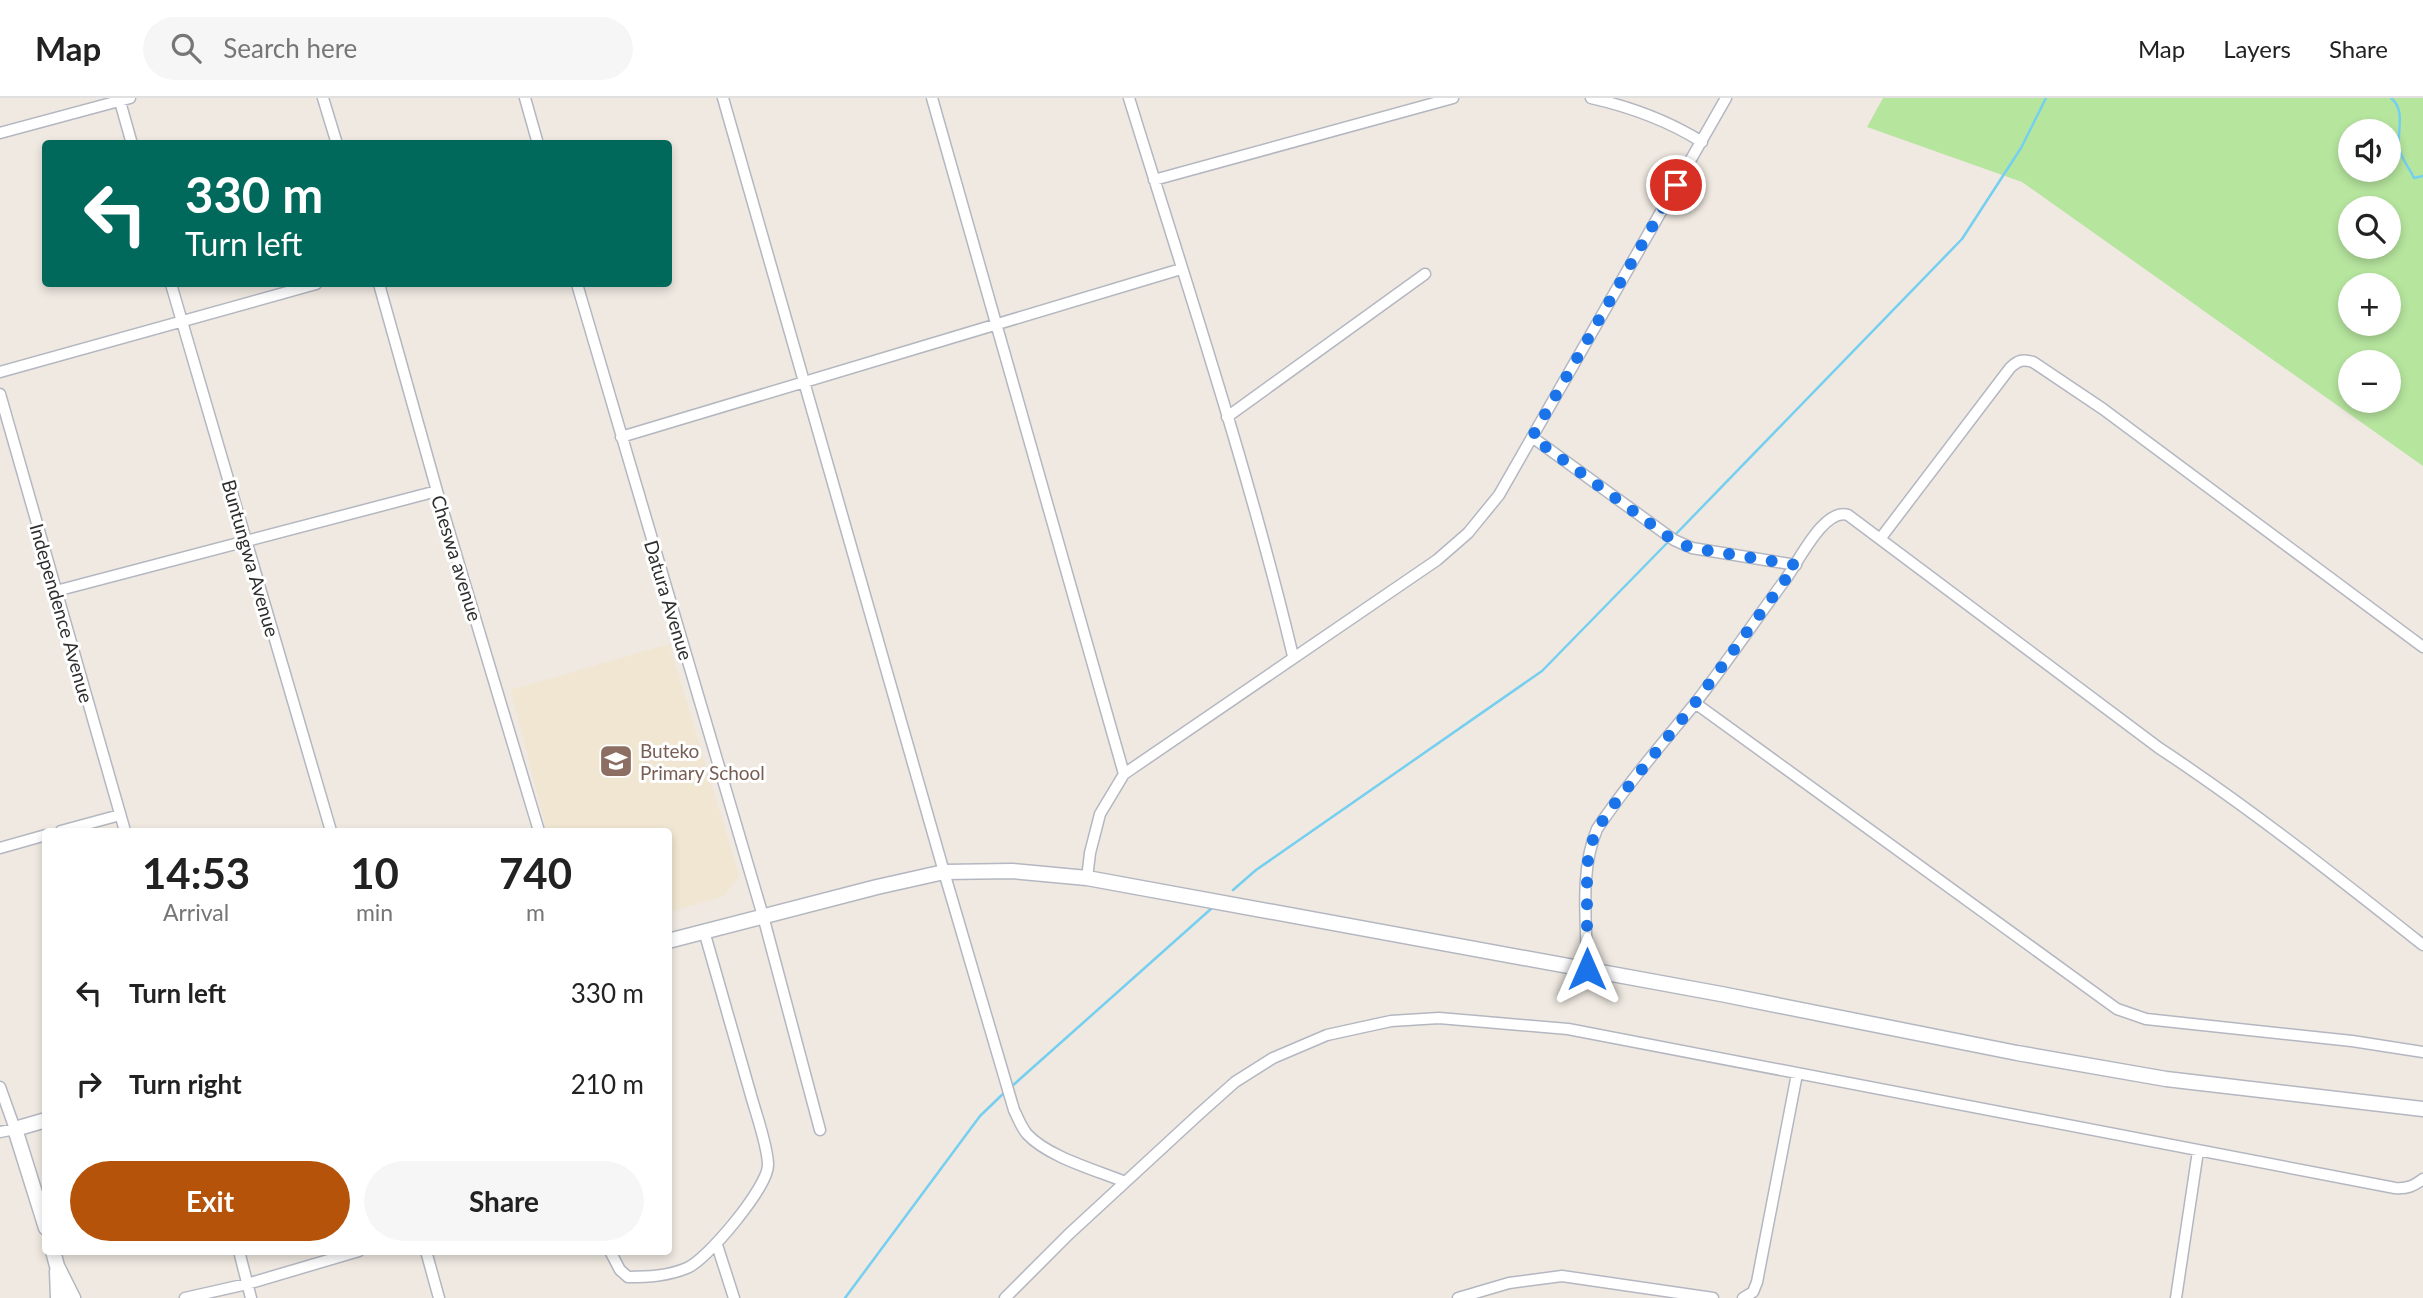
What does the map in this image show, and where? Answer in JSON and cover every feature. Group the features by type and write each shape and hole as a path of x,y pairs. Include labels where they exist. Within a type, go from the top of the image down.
{"main road":[{"path":"672,940 944,872 1012,871 1087,878 1587,969 2153,1077 2423,1109"},
{"path":"42,1121 15,1129 42,1215"},
{"path":"54,1255 73,1298"},
{"path":"57,1266 58,1298"}],"street":[{"path":"323,98 336,140"},
{"path":"525,98 537,140"},
{"path":"723,98 944,872 1021,1127 1053,1152 1125,1182"},
{"path":"932,98 1124,774"},
{"path":"1129,98 1227,417 1274,578 1293,656"},
{"path":"1154,180 1453,98"},
{"path":"1591,98 1627,106 1679,127 1702,142"},
{"path":"1087,878 1100,814 1124,774 1437,560 1468,533 1499,495 1726,98"},
{"path":"0,133 123,99 131,140"},
{"path":"621,437 1181,269"},
{"path":"1227,417 1425,274"},
{"name":"Buntungwa Avenue","path":"173,287 330,828"},
{"path":"0,372 305,287"},
{"name":"Cheswa avenue","path":"380,287 437,491 538,828"},
{"name":"Datura Avenue","path":"578,287 763,916 820,1130"},
{"path":"1880,539 2010,368 2017,361 2025,359 2103,409 2423,647"},
{"name":"Independence Avenue","path":"0,394 124,828"},
{"path":"1532,437 1674,541 1692,548 1796,565"},
{"path":"56,591 437,491"},
{"path":"1587,969 1587,866 1597,829 1695,703 1822,525 1836,514 1848,515 2363,897 2423,945"},
{"path":"1695,703 2117,1009 2156,1020 2352,1041 2423,1052"},
{"path":"72,828 121,815"},
{"path":"0,848 42,836"},
{"path":"612,1255 620,1270 628,1277 649,1277 686,1269 717,1245 757,1192 768,1164 704,932"},
{"path":"1005,1298 1125,1182 1226,1090 1259,1066 1327,1035 1391,1021 1439,1018 1568,1029 2395,1188 2404,1189 2423,1179"},
{"path":"1743,1298 1753,1292 1757,1282 1797,1073"},
{"path":"0,1087 15,1129 0,1132"},
{"path":"2176,1298 2198,1151"},
{"path":"717,1245 734,1298"},
{"path":"240,1255 251,1298"},
{"path":"185,1298 247,1284 345,1255"},
{"path":"427,1255 439,1298"},
{"path":"1458,1298 1509,1283 1562,1276 1713,1298"}],"shaded area":[{"name":"Buteko Primary School","path":"669,644 739,876 724,896 672,911 672,828 546,828 511,690"}],"green space":[{"path":"1883,98 2423,98 2423,466 2348,413 2401,413 2401,350 2338,350 2338,406 2022,182 1867,127"}],"waterway":[{"path":"1673,537 1962,239 2021,148 2046,98"},
{"path":"2391,98 2400,115 2401,155 2414,178 2423,176"},
{"path":"1233,890 1256,870 1542,671 1669,541"},
{"path":"1011,1087 1212,908"},
{"path":"845,1298 980,1116 1006,1091"}],"place":[{"name":"Buteko Primary School","path":"616,761"}],"route":[{"path":"1587,969 1587,866 1597,829 1695,703 1796,565 1692,548 1674,541 1532,437 1676,185"}]}
